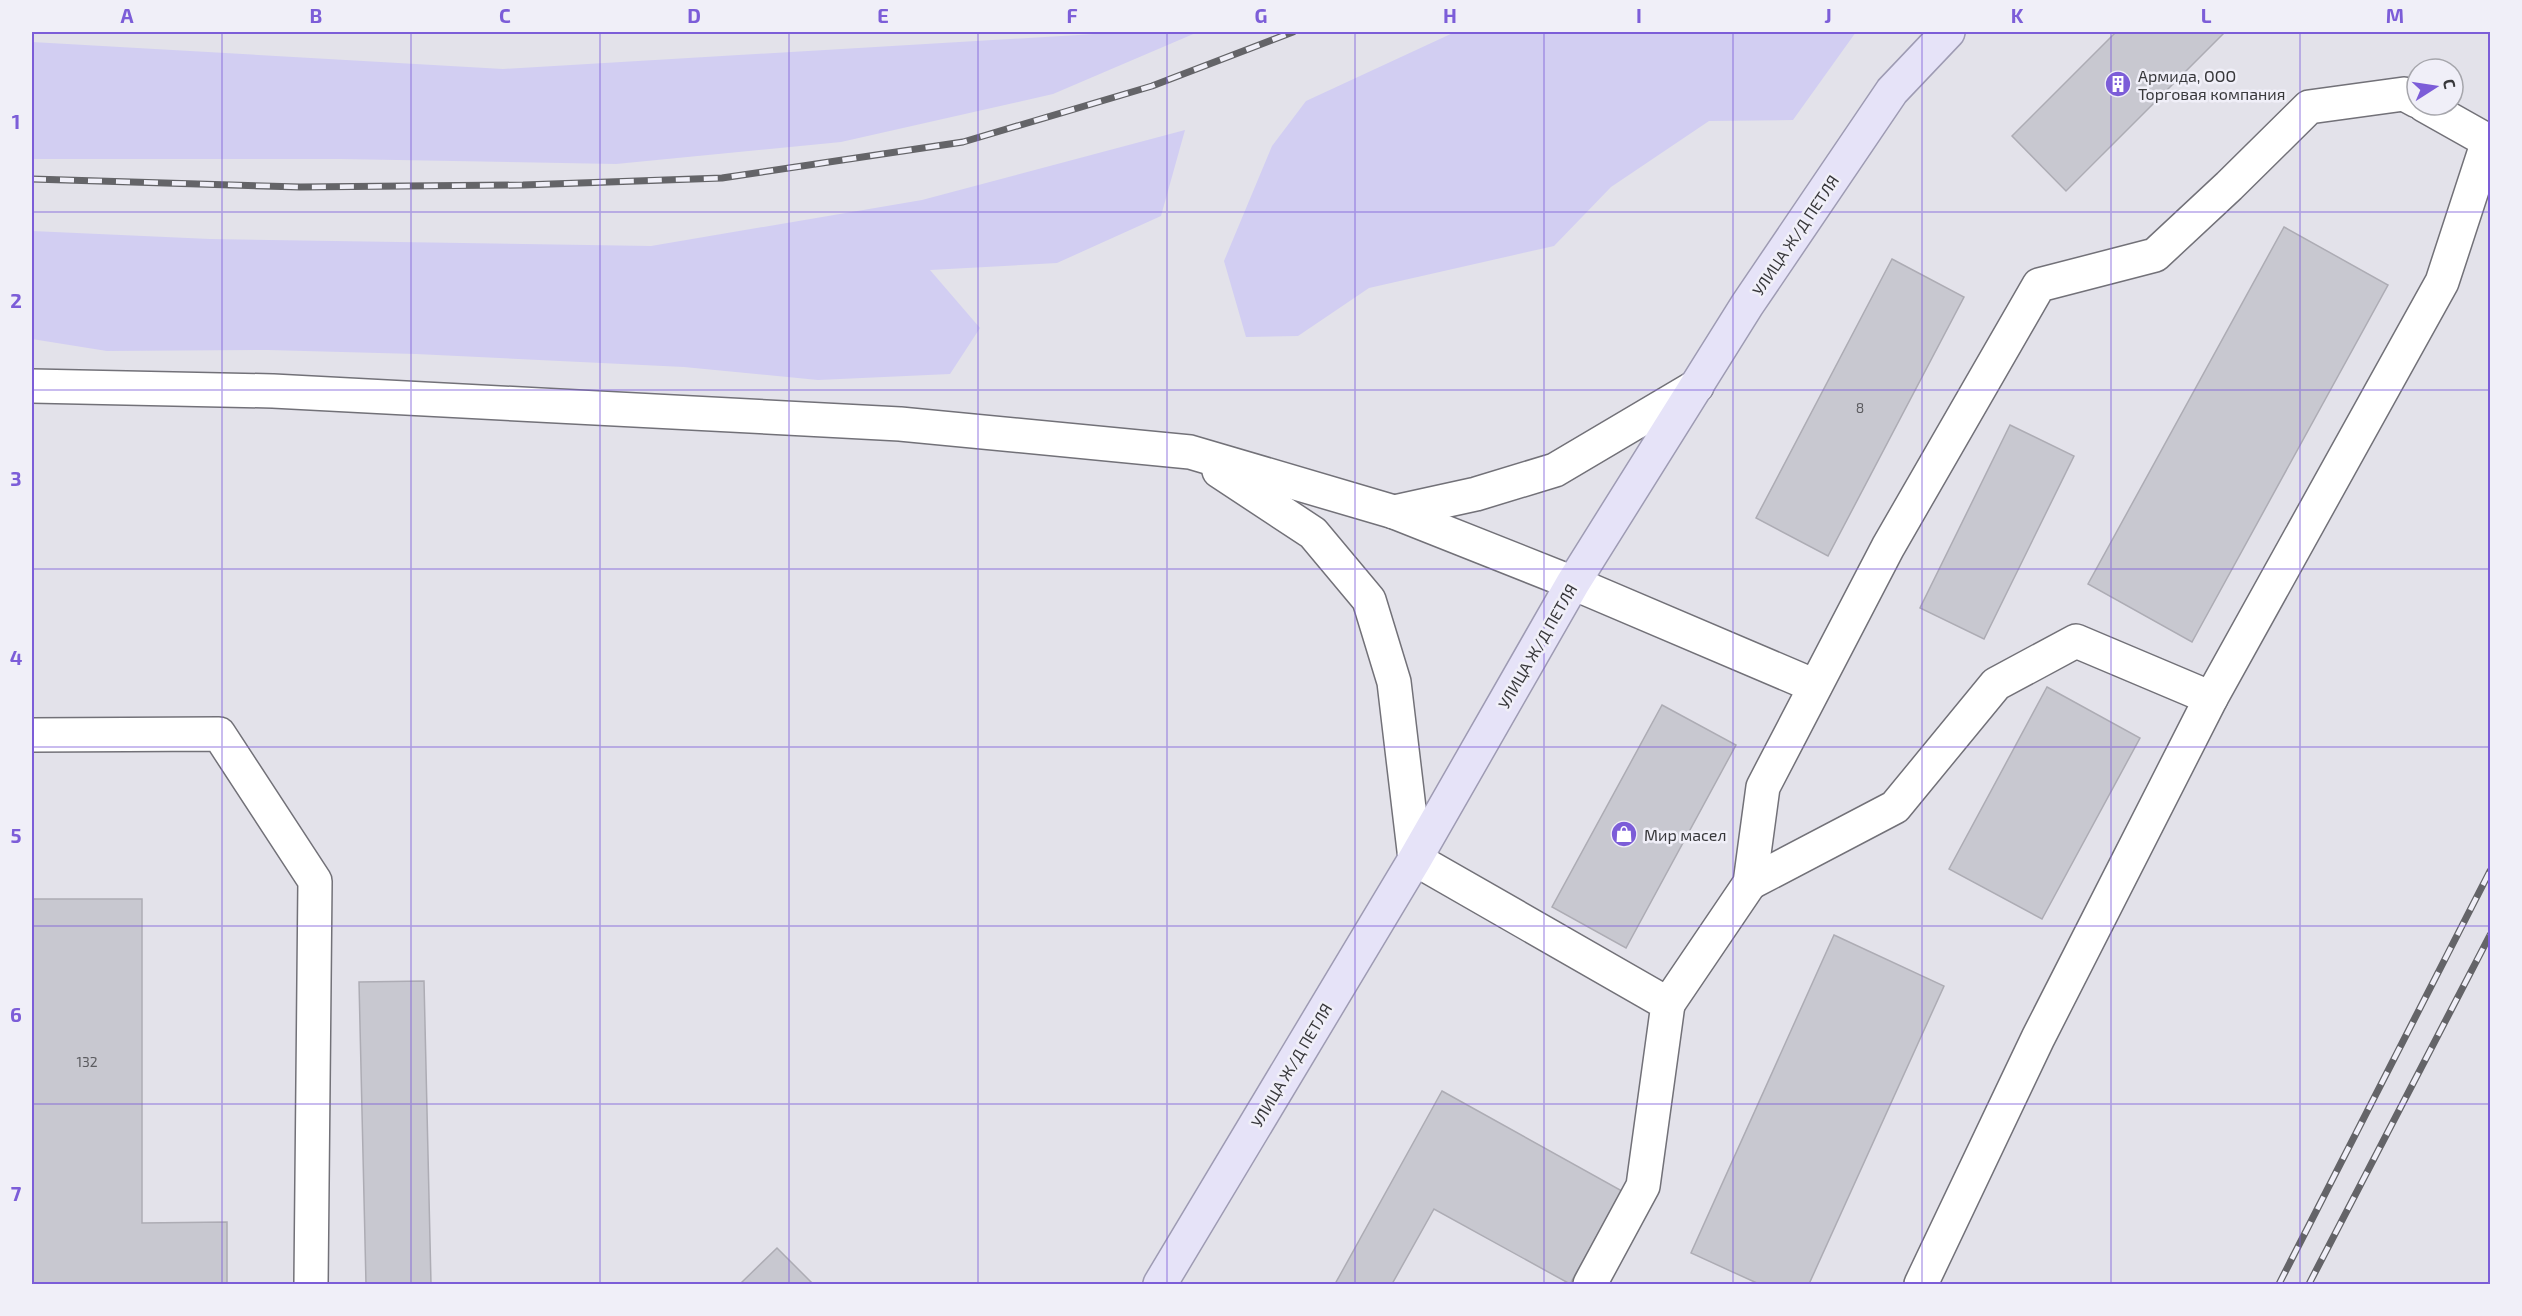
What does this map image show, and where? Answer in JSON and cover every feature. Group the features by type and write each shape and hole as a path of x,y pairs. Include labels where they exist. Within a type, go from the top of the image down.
{"main road":[{"name":"УЛИЦА Ж/Д ПЕТЛЯ","path":"1160,1284 1414,858 1573,583 1747,305 1892,92 1948,32"}],"lane":[{"path":"1590,1284 1643,1186 1668,1004 1750,883 1763,787 1888,548 2039,285 2155,255 2309,107 2405,95"},
{"path":"1921,1284 2038,1038 2211,699 2442,282 2488,141 2445,117"},
{"path":"32,386 273,391 888,423 1190,452 1394,512 1573,583 1815,686"},
{"path":"1394,512 1476,494 1555,470 1697,386"},
{"path":"1190,452 1313,533 1369,600 1394,682 1414,858 1668,1004"},
{"path":"1750,883 1895,807 1996,684 2076,641 2211,699"},
{"path":"32,735 219,734 315,881 311,1284"}],"shaded area":[{"path":"1128,32 1198,32 1053,94 841,142 616,164 341,159 32,159 32,42 503,69"},
{"path":"1455,32 1856,32 1793,120 1709,121 1611,187 1554,246 1369,288 1298,336 1246,337 1224,261 1272,146 1306,101"},
{"path":"1185,130 1161,216 1057,263 930,270 980,328 950,374 818,380 684,367 416,354 268,350 107,351 32,339 32,231 210,239 651,246 922,200"}],"building":[{"name":"Армида, ООО Торговая компания","path":"2116,32 2225,32 2066,191 2012,136"},
{"path":"2284,227 2388,285 2192,642 2088,584"},
{"path":"1892,259 1964,297 1828,556 1756,518"},
{"path":"2010,425 2074,456 1984,639 1920,608"},
{"path":"2047,687 2140,738 2042,919 1949,869"},
{"path":"1662,705 1736,745 1626,948 1552,907"},
{"path":"32,899 142,899 142,1223 227,1222 227,1284 32,1284"},
{"path":"1834,935 1944,986 1809,1284 1759,1284 1691,1253"},
{"path":"424,981 431,1284 366,1284 359,982"},
{"path":"1442,1091 1622,1191 1570,1284 1434,1209 1392,1284 1335,1284"},
{"path":"777,1248 813,1284 740,1284"}],"railway":[{"path":"32,179 300,187 523,185 722,178 963,142 1152,86 1293,32"},
{"path":"2279,1284 2490,871"},
{"path":"2309,1284 2490,935"}],"place":[{"name":"Армида, ООО Торговая компания","path":"2118,84"},
{"name":"Мир масел","path":"1624,834"}]}
